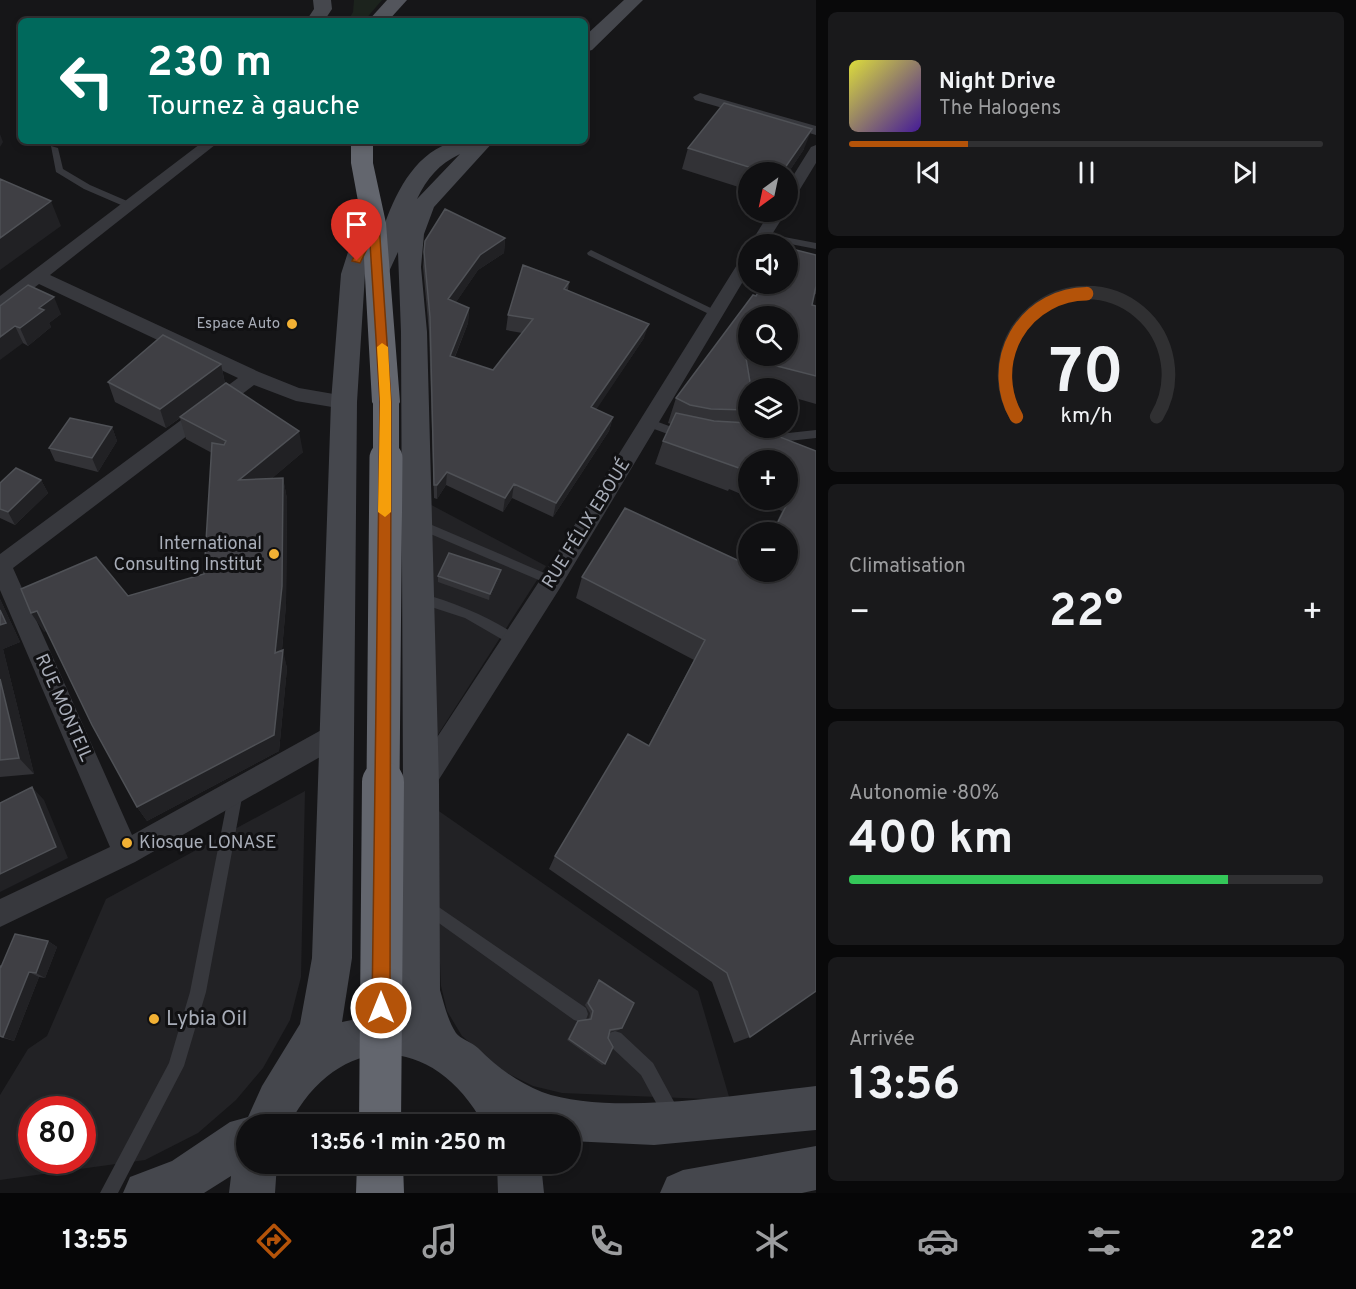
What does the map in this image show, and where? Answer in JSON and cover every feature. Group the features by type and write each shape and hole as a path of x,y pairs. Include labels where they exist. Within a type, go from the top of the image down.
{"highway":[{"path":"362,144 362,163 373,214 386,402 380,1114"},
{"path":"373,214 386,163"},
{"path":"380,1174 380,1193"}],"main road":[{"path":"380,18 398,0"}],"street":[{"path":"317,18 323,9 322,0"},
{"path":"588,43 634,0"},
{"path":"700,97 816,131"},
{"path":"0,304 209,144"},
{"path":"378,279 399,212 418,175 442,152 462,144"},
{"path":"440,1045 425,1011 420,990 421,784 414,332 410,282 417,220 424,205 481,144"},
{"path":"798,180 816,150"},
{"path":"268,1114 318,1032 326,1004 332,958 334,736 344,402 353,274 373,214"},
{"path":"37,276 252,377 296,394 344,402"},
{"name":"RUE FÉLIX EBOUÉ","path":"421,784 552,581 738,277"},
{"path":"0,564 252,377"},
{"name":"RUE MONTEIL","path":"0,564 126,853"},
{"path":"0,914 126,853 334,736"},
{"path":"269,1114 292,1080 310,1062 330,1048 351,1039 396,1033 440,1045 466,1063 488,1088 502,1114"},
{"path":"488,1088 525,1107 559,1118 596,1122 675,1120 816,1108"},
{"path":"146,1193 182,1182 214,1162 236,1144"},
{"path":"682,1193 816,1168"},
{"path":"252,1193 254,1174"},
{"path":"520,1174 521,1193"}],"lane":[{"path":"54,148 59,170 87,187 130,206"},
{"path":"798,244 816,246"},
{"path":"591,253 716,314"},
{"path":"650,423 698,438"},
{"path":"793,448 761,439 816,434"},
{"path":"417,524 552,581"},
{"path":"418,598 484,619 514,640"},
{"path":"108,1193 176,1066 198,992 236,791"},
{"path":"419,900 580,1014"},
{"path":"615,1039 647,1069 675,1120"}],"shaded area":[{"path":"354,0 382,0 367,18 350,18 353,12"},
{"path":"422,500 546,566 430,747"},
{"path":"305,791 301,977 290,1020 263,1068 236,1100 198,1133 145,1160 96,1167 96,1096 18,1096 18,1174 44,1174 0,1180 0,1095 28,1049 47,1036 106,899"},
{"path":"433,807 698,991 730,1100 562,1093 533,1086 503,1071 462,1036 447,1011 441,986"}],"building":[{"path":"724,103 812,129 789,162 738,164 688,148"},
{"path":"0,179 51,201 0,238"},
{"path":"445,209 505,238 480,255 448,299 469,308 450,356 493,370 533,319 508,315 523,265 569,282 564,289 649,324 591,407 613,417 556,503 514,484 505,498 447,472 437,485 434,485 430,317 424,252 425,241"},
{"path":"798,250 816,255 816,286 812,305 816,306 816,376 777,366 798,366 798,306 745,306 753,295 757,294 798,294"},
{"path":"28,285 54,297 39,308 44,310 20,328 15,326 0,337 0,306"},
{"path":"738,315 738,366 747,366 749,378 738,378 738,410 711,409 690,405 676,398"},
{"path":"163,335 221,364 160,409 108,382"},
{"path":"226,383 299,431 239,480 283,478 282,586 275,653 283,650 274,735 137,807 92,725 37,611 31,613 21,589 96,557 128,596 204,574 212,443 224,445 226,441 180,417"},
{"path":"676,413 714,421 738,422 738,438 783,438 816,451 816,991 750,1037 727,973 555,856 628,734 649,746 705,640 582,577 625,508 738,560 738,582 798,582 798,522 778,522 784,510 798,510 798,450 738,450 738,468 663,441"},
{"path":"70,418 112,427 92,458 49,448"},
{"path":"16,468 41,480 8,512 0,509 0,483"},
{"path":"449,553 501,570 490,594 438,576"},
{"path":"0,610 6,623 0,625"},
{"path":"0,679 19,758 0,760"},
{"path":"32,787 56,847 0,874 0,803"},
{"path":"15,934 48,941 36,973 29,972 3,1037 0,1036 0,966"},
{"path":"599,980 634,1003 622,1028 610,1030 608,1038 613,1047 605,1064 569,1039 578,1021 591,1019 593,1011 588,1003"}],"slow traffic":[{"path":"382,347 386,402 385,512"}],"place":[{"name":"Espace Auto","path":"292,324"},
{"name":"International Consulting Institut","path":"274,554"},
{"name":"Kiosque LONASE","path":"127,843"},
{"name":"Lybia Oil","path":"154,1019"}],"route":[{"path":"357,261 374,223 386,402 381,1008"}]}
